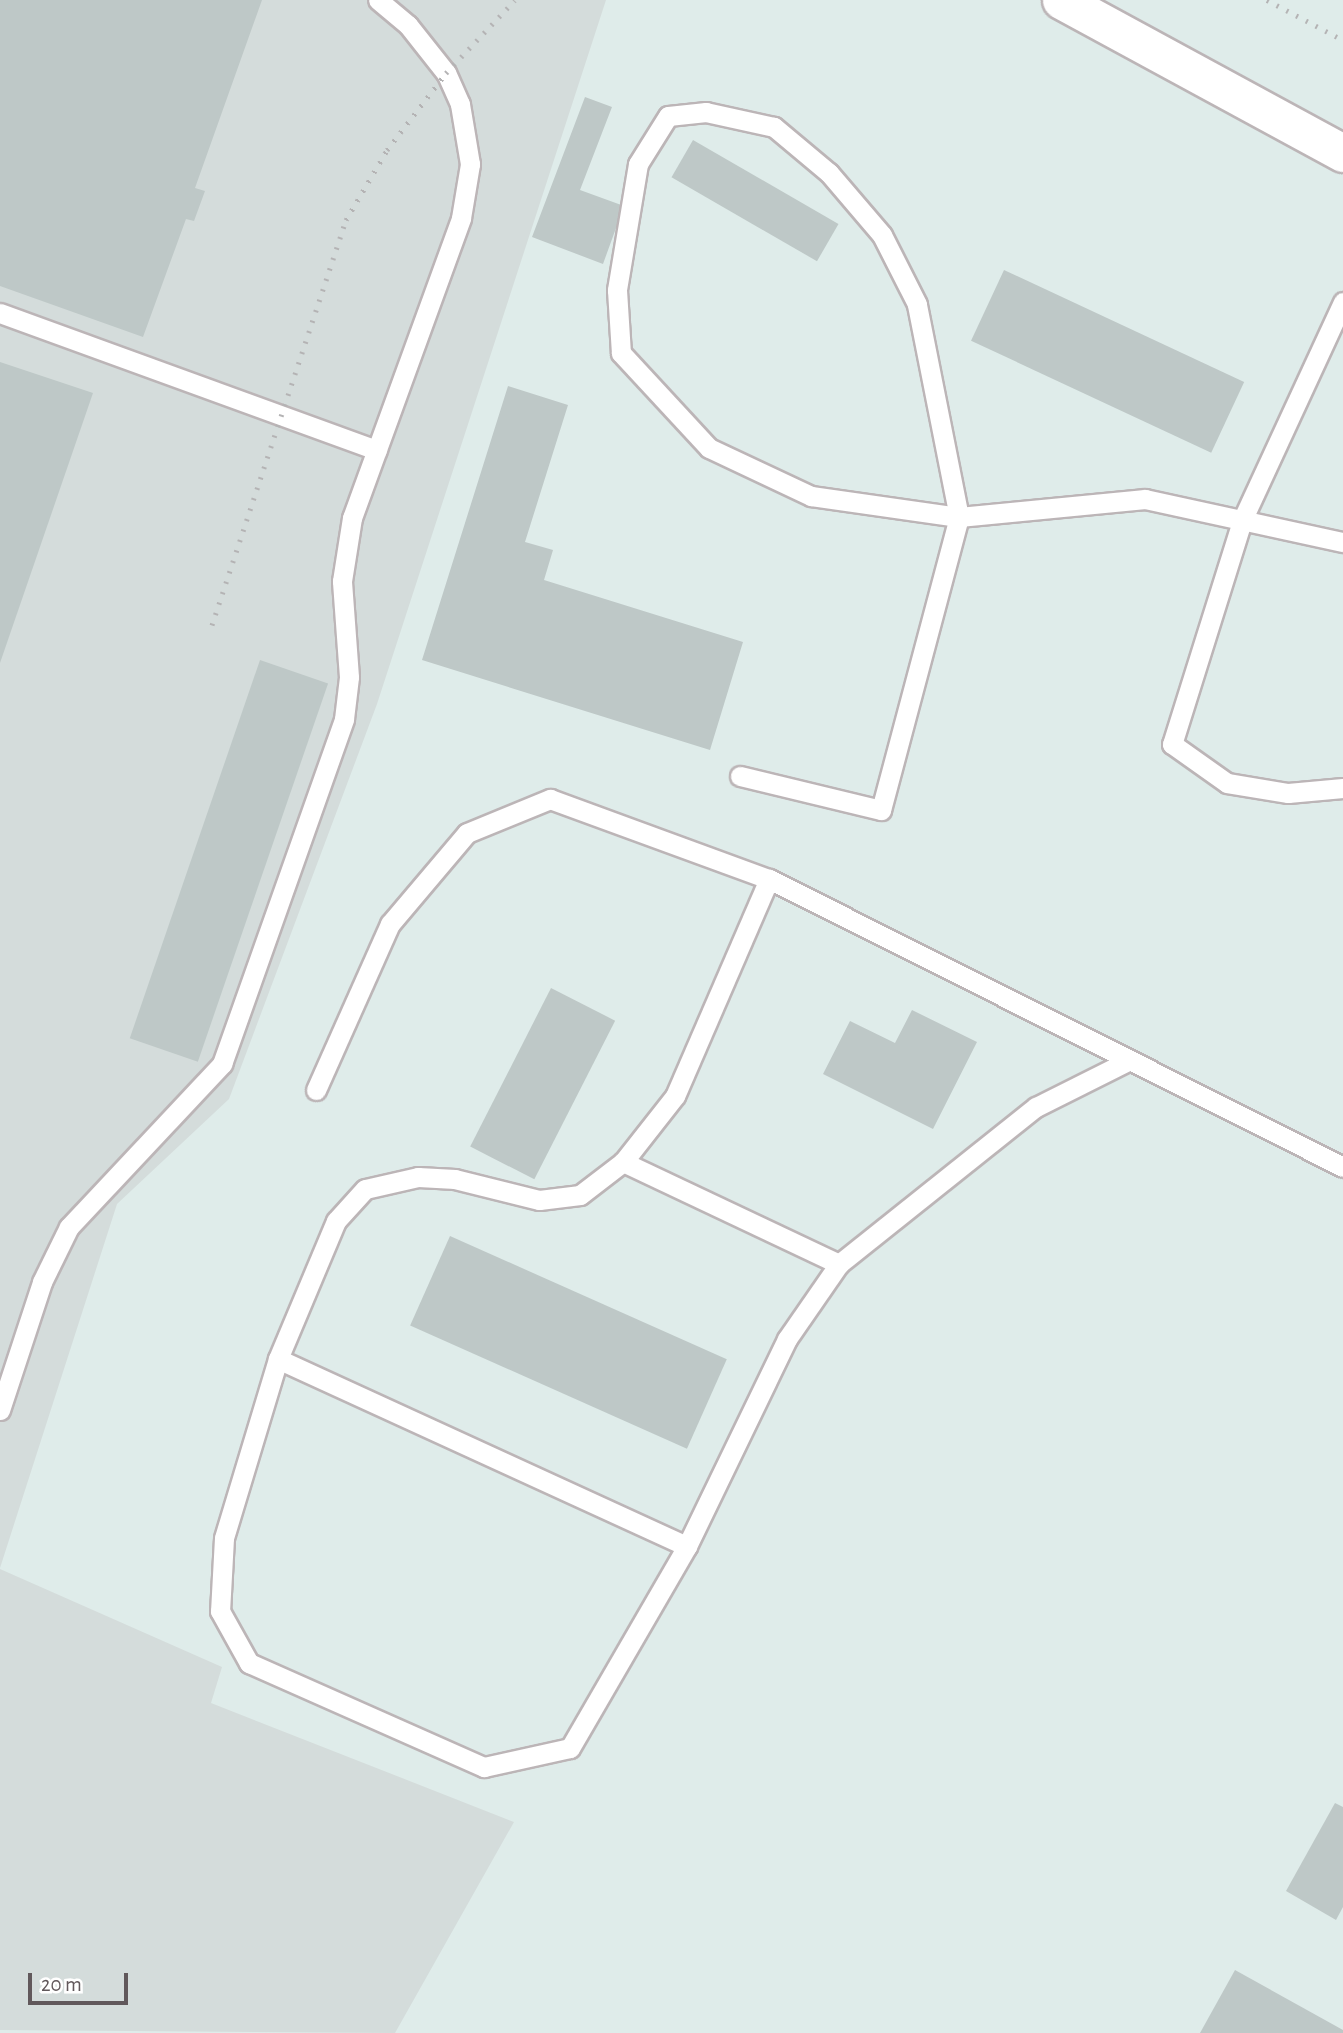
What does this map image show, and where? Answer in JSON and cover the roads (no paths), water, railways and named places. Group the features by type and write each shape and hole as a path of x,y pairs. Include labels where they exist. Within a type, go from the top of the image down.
{"street":[{"path":"1061,0 1343,153"}],"lane":[{"path":"0,1410 42,1282 69,1227 222,1064 344,719 349,677 342,581 352,518 461,218 470,164 460,104 446,73 416,34 378,0"},
{"path":"740,776 881,810 959,517 917,303 882,235 829,173 774,127 706,112 668,116 638,164 617,290 621,353 709,448 811,496 959,517 1145,499 1343,542"},
{"path":"1343,302 1242,521 1172,744 1227,783 1288,793 1343,788"},
{"path":"0,313 377,450"},
{"path":"316,1090 390,924 467,834 520,808 550,799 769,879 1126,1062 1343,1167"},
{"path":"769,879 675,1096 623,1162 580,1195 540,1200 455,1179 418,1177 365,1189 336,1221 278,1359 224,1538 220,1611 249,1663 484,1766 570,1748 687,1546 787,1339 839,1264 1036,1107 1126,1062"},
{"path":"623,1162 839,1264"},
{"path":"278,1359 687,1546"}],"railway":[{"path":"212,625 346,220 387,150 446,73 515,0"},
{"path":"1267,0 1343,40"}]}
